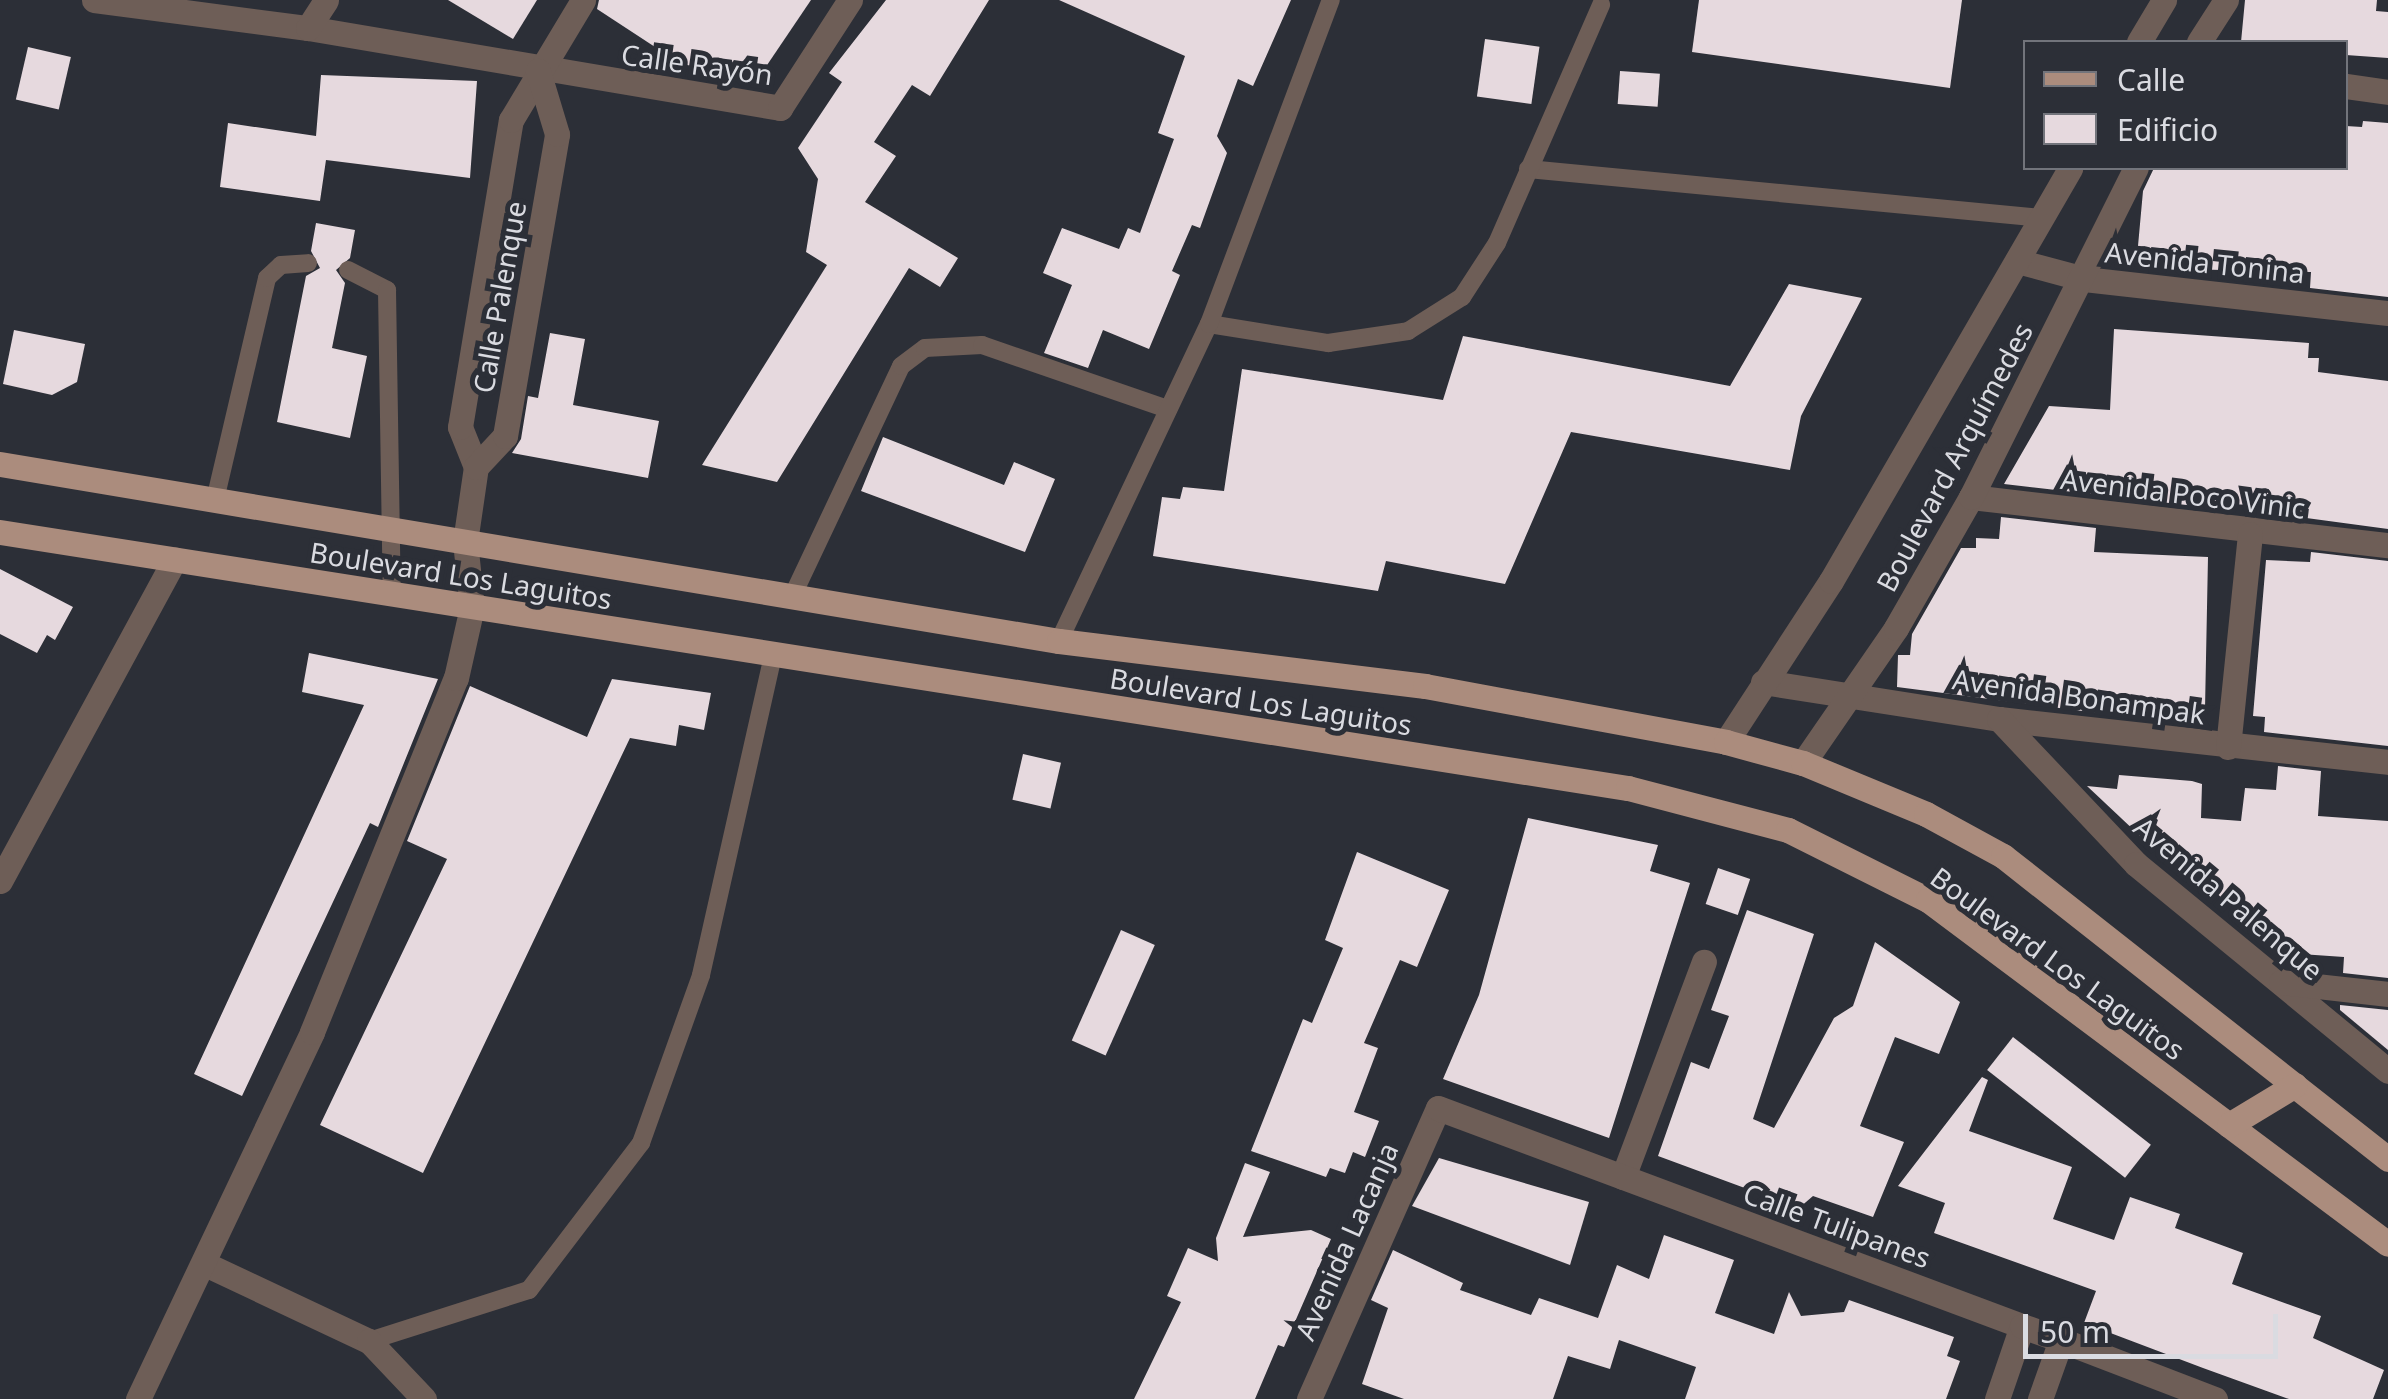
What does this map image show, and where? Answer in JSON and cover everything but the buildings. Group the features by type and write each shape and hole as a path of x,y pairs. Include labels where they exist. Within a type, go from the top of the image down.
{"main road":[{"name":"Boulevard Los Laguitos","path":"0,464 1058,642 1425,686 1726,742 1803,763 1926,814 2003,856 2388,1160"},
{"name":"Boulevard Los Laguitos","path":"0,532 1628,788 1788,830 1928,900 2388,1244"},
{"path":"2229,1124 2295,1085"}],"street":[{"path":"94,0 308,28 538,71"},
{"path":"308,28 326,0"},
{"path":"476,467 460,427 511,120 583,0"},
{"name":"Calle Rayón","path":"538,71 780,108 850,0"},
{"path":"2140,40 2164,0"},
{"path":"2200,40 2226,0"},
{"name":"Calle Palenque","path":"138,1399 205,1264 383,872 456,678 472,608 465,542 476,467 505,436 557,134 538,71"},
{"path":"2348,86 2388,92"},
{"name":"Boulevard Arquímedes","path":"1726,742 1830,581 2069,170"},
{"name":"Boulevard Arquímedes","path":"1803,763 1852,692 1971,497 2084,279 2135,170"},
{"name":"Avenida Tonina","path":"2018,262 2084,279 2388,313"},
{"name":"Avenida Poco Vinic","path":"1971,497 2250,534 2388,544"},
{"path":"2228,747 2250,534"},
{"path":"0,882 174,559"},
{"name":"Avenida Bonampak","path":"1763,682 1852,692 1999,718 2228,747 2388,762"},
{"name":"Avenida Palenque","path":"1999,718 2136,864 2388,1070"},
{"path":"1623,1177 1704,962"},
{"path":"2282,982 2388,994"},
{"name":"Calle Tulipanes","path":"1438,1108 2215,1399"},
{"name":"Avenida Lacanja","path":"1310,1399 1438,1108"},
{"path":"205,1264 369,1341 424,1399"},
{"path":"1997,1399 2022,1326"},
{"path":"2040,1399 2061,1340"}],"lane":[{"path":"1058,642 1209,324 1330,0"},
{"path":"1209,324 1328,342 1408,330 1462,297 1497,243 1601,4"},
{"path":"1528,169 2042,218"},
{"path":"216,500 267,278 280,265 308,263"},
{"path":"348,270 387,290 392,594"},
{"path":"792,597 901,366 925,348 982,345 1168,410"},
{"path":"369,1341 529,1290 640,1143 701,975 773,656"}]}
